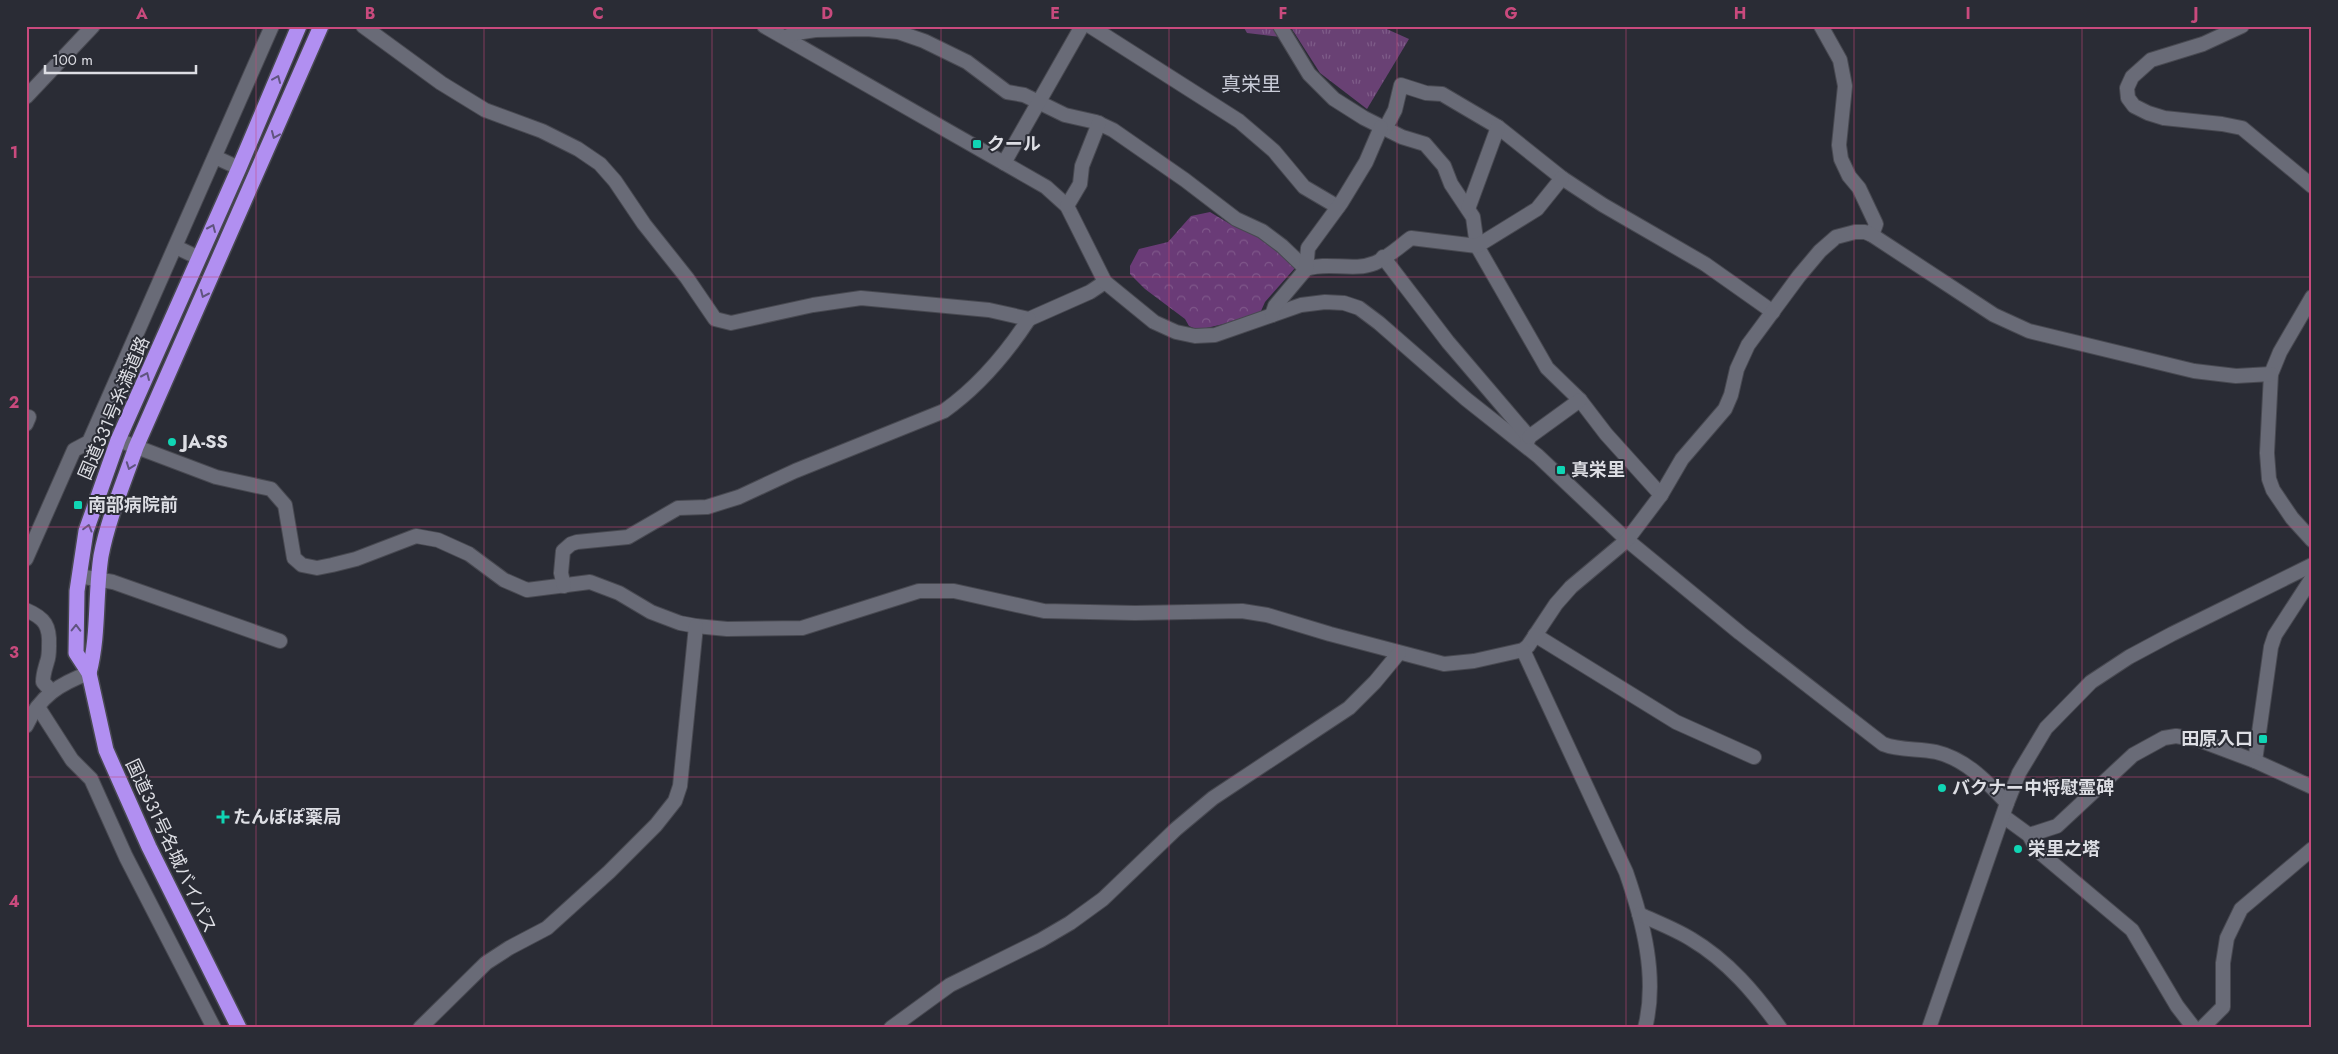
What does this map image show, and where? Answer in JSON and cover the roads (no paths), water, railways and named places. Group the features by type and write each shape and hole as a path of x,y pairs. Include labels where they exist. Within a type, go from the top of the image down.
{"highway":[{"name":"国道331号糸満道路","path":"89,673 76,653 79,576 86,531 118,440 239,168 299,26"},
{"name":"国道331号糸満道路","path":"89,673 96,644 101,555 111,519 136,447 321,26"},
{"name":"国道331号名城バイパス","path":"89,673 100,727 115,773 149,847 239,1028"}],"street":[{"path":"26,97 93,26"},
{"path":"26,559 74,450 89,442 272,26"},
{"path":"364,26 441,83 485,110 549,135 578,149 600,164 615,181 644,224 687,278 715,319 732,323 813,305 861,298 989,310 1029,319"},
{"path":"764,26 781,32 1046,187 1067,206 1105,282 1154,322 1176,332 1195,336 1215,335 1241,328 1301,305 1325,302 1344,303 1358,308 1408,348 1466,400 1527,441"},
{"path":"1004,163 1082,26"},
{"path":"1090,26 1239,121 1274,151 1304,187 1338,207"},
{"path":"1280,26 1309,74 1334,99 1402,138 1425,144 1444,166 1451,184 1473,217 1477,246 1547,368 1580,400 1606,434 1661,494"},
{"path":"1821,26 1840,60 1845,86 1839,145 1841,159 1849,176 1859,188 1876,224 1872,235"},
{"path":"2242,26 2203,44 2151,60 2132,77 2127,88 2128,98 2134,106 2164,118 2242,128 2312,186"},
{"path":"781,32 867,30 898,32 924,41 967,62 1007,92 1024,95 1065,114 1099,123 1113,130 1236,218 1262,231 1282,246 1306,269"},
{"path":"1306,269 1308,248 1338,207 1366,162 1383,128 1395,110 1401,85 1426,93 1442,94 1498,127 1562,178 1603,205 1705,264 1773,312"},
{"path":"1067,206 1080,184 1082,166 1099,123"},
{"path":"1468,209 1498,127"},
{"path":"215,157 239,168"},
{"path":"1272,316 1275,306 1306,269 1318,264 1347,267 1375,263 1411,238 1477,246 1536,209 1562,178"},
{"path":"118,440 216,477 271,489 285,505 294,558 302,565 316,568 356,559 416,536 438,540 469,554 504,580 527,590 590,582 619,593 651,612 680,623 696,626 727,629 802,628 919,591 954,591 1044,611 1135,613 1251,612 1444,664 1474,661 1523,650 1536,635 1556,604 1571,587 1627,540 1661,494 1682,459 1725,408 1742,357 1748,345 1799,276 1828,243 1836,237 1855,232 1865,232 1872,235 1994,315 2030,331 2194,371 2236,376 2271,374"},
{"path":"176,247 199,258"},
{"path":"1383,257 1527,441 1627,540 1740,633 1883,744 1893,748 1936,752 1960,761 1978,773 2005,810 2029,835 2038,851 2132,930 2177,1006 2194,1028"},
{"path":"564,586 561,573 563,551 571,544 628,537 678,508 707,506 739,497 795,471 944,411 959,401 1007,351 1029,319 1090,292 1105,282"},
{"path":"2312,297 2280,352 2271,374 2267,423 2269,479 2279,501 2312,540"},
{"path":"1527,441 1580,400"},
{"path":"1928,1028 2005,810 2020,773 2046,728 2091,682 2129,657 2312,565"},
{"path":"79,576 99,578 280,641"},
{"path":"2255,761 2271,647 2275,635 2290,616 2312,578"},
{"path":"26,610 38,615 46,623 50,632 48,660 43,682 51,691"},
{"path":"420,1028 486,963 509,948 547,928 609,872 656,825 675,801 680,786 696,626"},
{"path":"1536,635 1676,722 1754,757"},
{"path":"1523,650 1626,872 1639,914 1650,979 1645,1028"},
{"path":"891,1028 950,985 1041,940 1090,909 1131,874 1176,829 1213,798 1349,708 1375,682 1399,653"},
{"path":"27,723 51,691 67,681 89,673"},
{"path":"38,707 72,760 91,779 126,858 214,1028"},
{"path":"2029,835 2057,826 2133,755 2164,738 2176,736 2199,740 2255,761 2312,787"},
{"path":"2202,1028 2223,1006 2223,963 2227,938 2241,909 2312,849"},
{"path":"1639,914 1689,937 1710,950 1744,982 1780,1028"}],"place":[{"name":"クール","path":"977,144"},
{"name":"JA-SS","path":"172,442"},
{"name":"真栄里","path":"1561,470"},
{"name":"南部病院前","path":"78,505"},
{"name":"田原入口","path":"2263,739"},
{"name":"バクナー中将慰霊碑","path":"1942,788"},
{"name":"たんぽぽ薬局","path":"223,817"},
{"name":"栄里之塔","path":"2018,849"}],"district":[{"name":"真栄里","path":"1251,84"}]}
